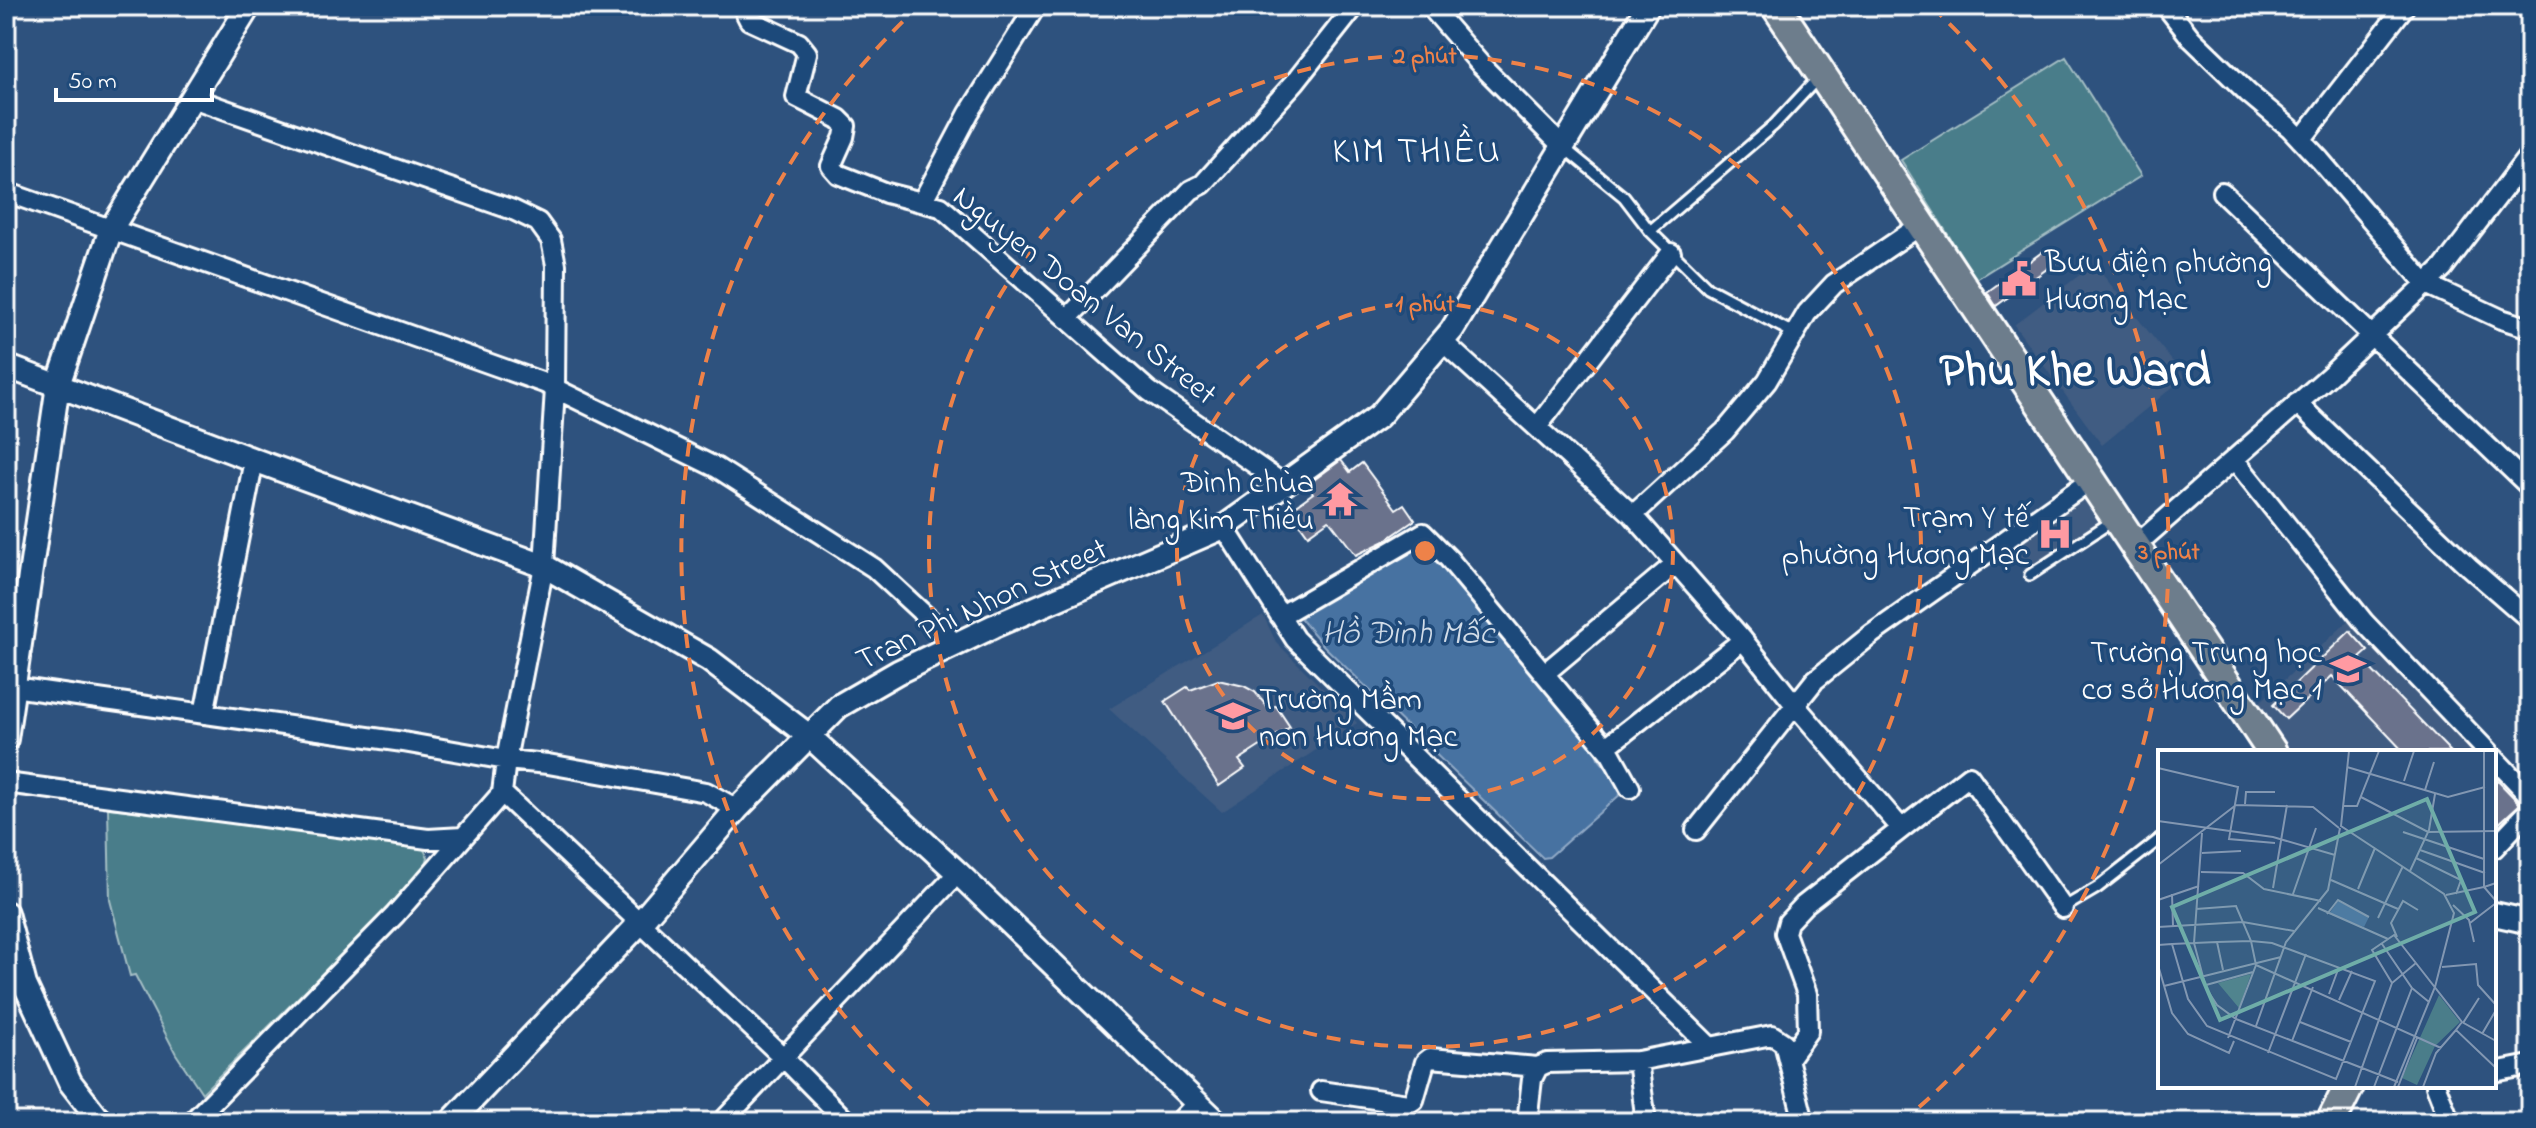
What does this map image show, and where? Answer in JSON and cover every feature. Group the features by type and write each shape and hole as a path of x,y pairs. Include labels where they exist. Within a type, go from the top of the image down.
{"main road":[{"path":"1776,6 2268,750"},
{"path":"2331,1122 2348,1088"}],"street":[{"path":"6,739 10,686 58,385 111,229 249,6"},
{"name":"Nguyen Doan Van Street","path":"742,6 749,20 799,43 807,53 796,97 839,119 846,126 831,166 838,174 886,193 941,207 1149,391 1285,485"},
{"path":"922,202 969,113 1036,6"},
{"path":"1067,319 1191,190 1203,184 1295,82 1355,6"},
{"path":"1430,6 1481,65 1563,147"},
{"name":"Tran Phi Nhon Street","path":"451,1122 639,924 737,809 839,706 956,644 1224,527 1379,416 1452,330 1648,6"},
{"path":"2166,6 2191,38 2301,140 2426,284 2501,319 2530,328"},
{"path":"2301,140 2405,6"},
{"path":"192,98 513,210 538,222 551,240 556,265 555,389 544,566 502,793 395,915 192,1122"},
{"path":"2135,546 2443,268 2530,154"},
{"path":"6,192 555,389 730,476 874,568 956,644"},
{"path":"2222,192 2530,487"},
{"path":"1633,515 1725,431 1767,381 1807,313 1834,284 1921,225"},
{"path":"1537,427 1671,253"},
{"path":"1442,341 1633,515 1901,828"},
{"path":"6,366 544,566 709,660 809,736 958,873 1217,1122"},
{"path":"2297,403 2469,567 2530,620"},
{"path":"2234,459 2364,622 2486,750"},
{"path":"204,714 254,460"},
{"path":"1696,830 1815,680 1872,634 2091,480"},
{"path":"1224,527 1295,639 1709,1046"},
{"path":"1280,616 1423,533 1606,747 1630,788"},
{"path":"1545,673 1675,564"},
{"path":"1606,747 1743,640"},
{"path":"10,686 548,764 706,792 737,809"},
{"path":"2496,760 2530,796"},
{"path":"1788,1059 1808,1031 1807,994 1785,933 1788,922 1804,905 1969,776 2063,908"},
{"path":"6,783 428,839 463,837"},
{"path":"502,793 783,1057 847,1122"},
{"path":"2496,846 2530,810"},
{"path":"722,1122 958,873"},
{"path":"6,913 25,985 70,1082 101,1122"},
{"path":"2496,914 2530,922"},
{"path":"1321,1091 1408,1104 1414,1100 1425,1062 1430,1058 1538,1067 1547,1063 1638,1061 1772,1035 1784,1043 1804,1122"},
{"path":"1638,1061 1646,1122"},
{"path":"2496,1072 2530,1065"},
{"path":"1527,1122 1532,1079 1538,1067"},
{"path":"2437,1088 2450,1122"},
{"path":"1179,1122 1197,1103"}],"lane":[{"path":"1650,231 1774,125 1821,74"},
{"path":"1563,147 1624,197 1650,231 1708,288 1795,334"},
{"path":"2030,575 2117,519"},
{"path":"2063,908 2097,888 2158,841"}],"shaded area":[{"path":"2094,264 2185,377 2102,445 2014,325"},
{"name":"Trạm Y tế phường Hương Mạc","path":"2081,491 2104,524 2029,574 2005,544"},
{"name":"Trường Mầm non Hương Mạc","path":"1263,615 1276,642 1357,723 1222,812 1109,709"},
{"name":"Trường Trung học cơ sở Hương Mạc 1","path":"2354,616 2477,750 2290,750 2259,703"}],"green space":[{"path":"2066,57 2141,176 1976,279 1901,160"},
{"path":"108,808 408,840 423,848 428,857 425,868 390,906 202,1093 176,1054 135,975 130,976 110,900"}],"water":[{"name":"Hồ Đình Mấc","path":"1415,544 1425,547 1435,556 1594,745 1598,758 1623,788 1622,793 1549,857 1543,858 1324,646 1301,619 1304,613"}],"building":[{"name":"Bưu điện phường Hương Mạc","path":"2045,250 2055,263 1996,306 1987,292"},
{"path":"1341,460 1350,472 1362,463 1396,509 1404,504 1415,520 1383,542 1356,555 1329,520 1308,535 1290,510 1313,493 1307,485"},
{"path":"2350,631 2368,651 2360,658 2449,750 2402,750 2332,676 2286,719 2273,705"},
{"path":"1218,680 1255,692 1268,708 1276,706 1290,727 1239,760 1245,768 1219,786 1165,701 1187,687 1190,690"},
{"path":"2496,779 2520,804 2496,826"}],"place":[{"name":"Bưu điện phường Hương Mạc","path":"2019,279"},
{"name":"Đình chùa làng Kim Thiều","path":"1340,499"},
{"name":"Trạm Y tế phường Hương Mạc","path":"2055,534"},
{"name":"Trường Trung học cơ sở Hương Mạc 1","path":"2348,669"},
{"name":"Trường Mầm non Hương Mạc","path":"1233,716"}],"district":[{"name":"KIM THIỀU","path":"1417,149"},
{"name":"Phu Khe Ward","path":"2075,368"}]}
